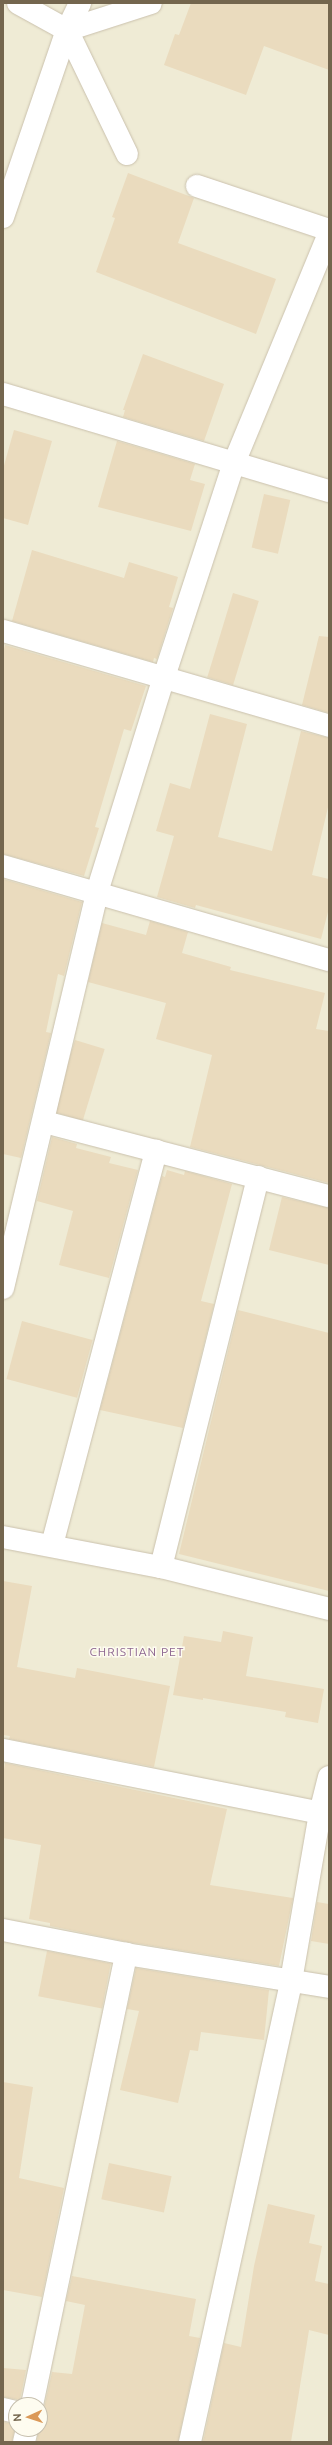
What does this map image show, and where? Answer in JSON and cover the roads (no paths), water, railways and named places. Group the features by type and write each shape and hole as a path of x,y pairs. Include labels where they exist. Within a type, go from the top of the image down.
{"street":[{"path":"18,3 67,30 127,154"},
{"path":"3,217 7,191 67,30 80,3"},
{"path":"67,30 151,3"},
{"path":"197,186 329,230"},
{"path":"3,1288 44,1122 97,892 164,677 234,463 329,234"},
{"path":"3,394 329,491"},
{"path":"3,631 329,726"},
{"path":"3,866 329,960"},
{"path":"44,1122 329,1196"},
{"path":"52,1545 156,1150"},
{"path":"161,1567 258,1177"},
{"path":"3,1537 52,1545 161,1567 329,1609"},
{"path":"3,1750 320,1813"},
{"path":"190,2442 290,1981 320,1813 329,1777"},
{"path":"3,1930 126,1954 329,1987"},
{"path":"34,2397 126,1954"}],"district":[{"name":"CHRISTIAN PET","path":"137,1652"}]}
